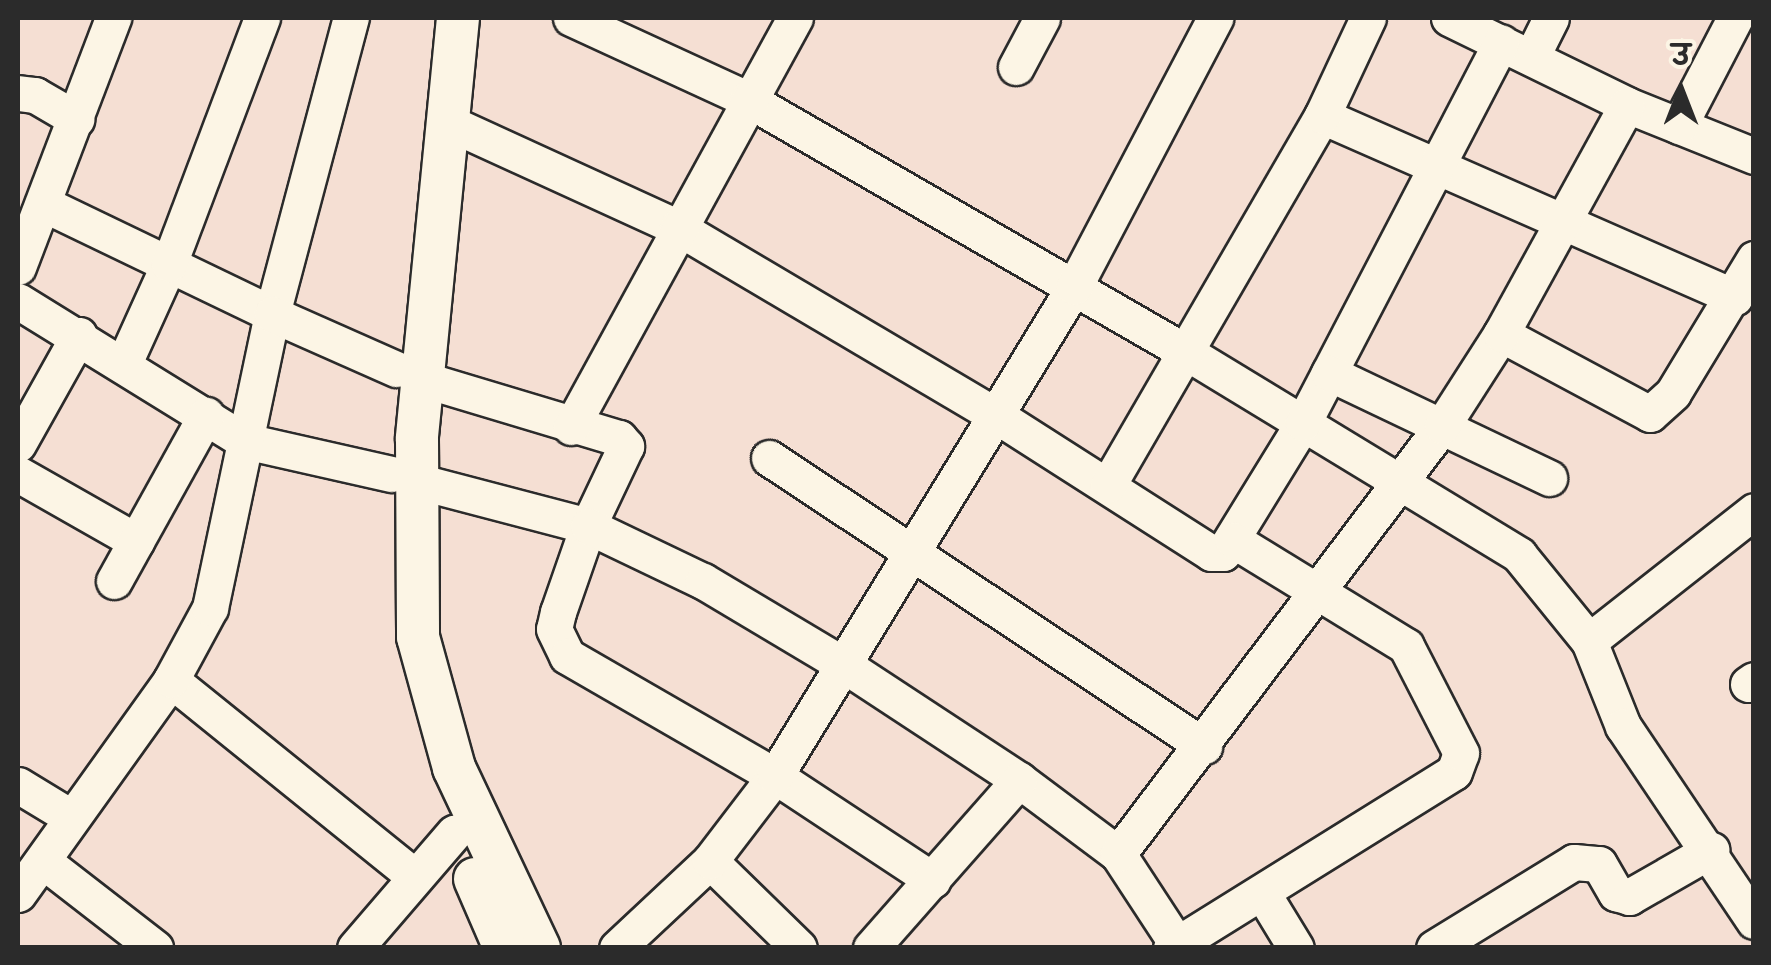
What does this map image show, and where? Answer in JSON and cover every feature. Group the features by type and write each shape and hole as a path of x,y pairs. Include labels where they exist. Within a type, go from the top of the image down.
{"street":[{"path":"18,267 46,204 113,18"},
{"path":"124,361 170,264 262,18"},
{"path":"18,894 43,861 68,816 171,680 210,608 272,314 352,18"},
{"path":"440,18 390,653 454,833 505,948"},
{"path":"409,374 458,18"},
{"path":"571,18 747,98 1189,354 1519,555 1589,641 1623,726 1710,850 1754,921"},
{"path":"571,428 747,98 795,18"},
{"path":"1016,67 1042,18"},
{"path":"617,948 710,862 775,776 1074,287 1215,18"},
{"path":"1108,485 1189,354 1322,116 1368,18"},
{"path":"1449,18 1627,106 1754,156"},
{"path":"446,121 677,227 997,416 1211,553 1224,553 1303,424 1437,169 1517,49 1551,18"},
{"path":"1679,126 1735,18"},
{"path":"18,93 35,95 76,119"},
{"path":"1118,854 1322,593 1442,426 1501,334 1627,106"},
{"path":"1322,116 1735,297"},
{"path":"46,204 272,314 409,374 571,428 619,438 626,446 588,526 554,629 559,647 775,776 932,880"},
{"path":"1501,334 1650,414 1673,394 1735,297 1754,259"},
{"path":"18,301 124,361 245,441 588,526 703,581 844,665 1019,780 1118,854 1174,946 1263,894 1460,764 1458,742 1415,656 1322,593 1233,540"},
{"path":"18,444 79,335"},
{"path":"1329,373 1549,478"},
{"path":"114,581 206,415"},
{"path":"768,458 1204,746"},
{"path":"18,474 136,541"},
{"path":"404,478 418,636 429,697 454,768 539,948"},
{"path":"1589,641 1754,511"},
{"path":"171,680 415,877"},
{"path":"871,948 1019,780"},
{"path":"18,784 68,816"},
{"path":"355,948 454,833"},
{"path":"1434,948 1574,862 1600,864 1616,894 1628,897 1710,850"},
{"path":"43,861 136,942"},
{"path":"710,862 799,948"},
{"path":"1263,894 1296,948"}]}
